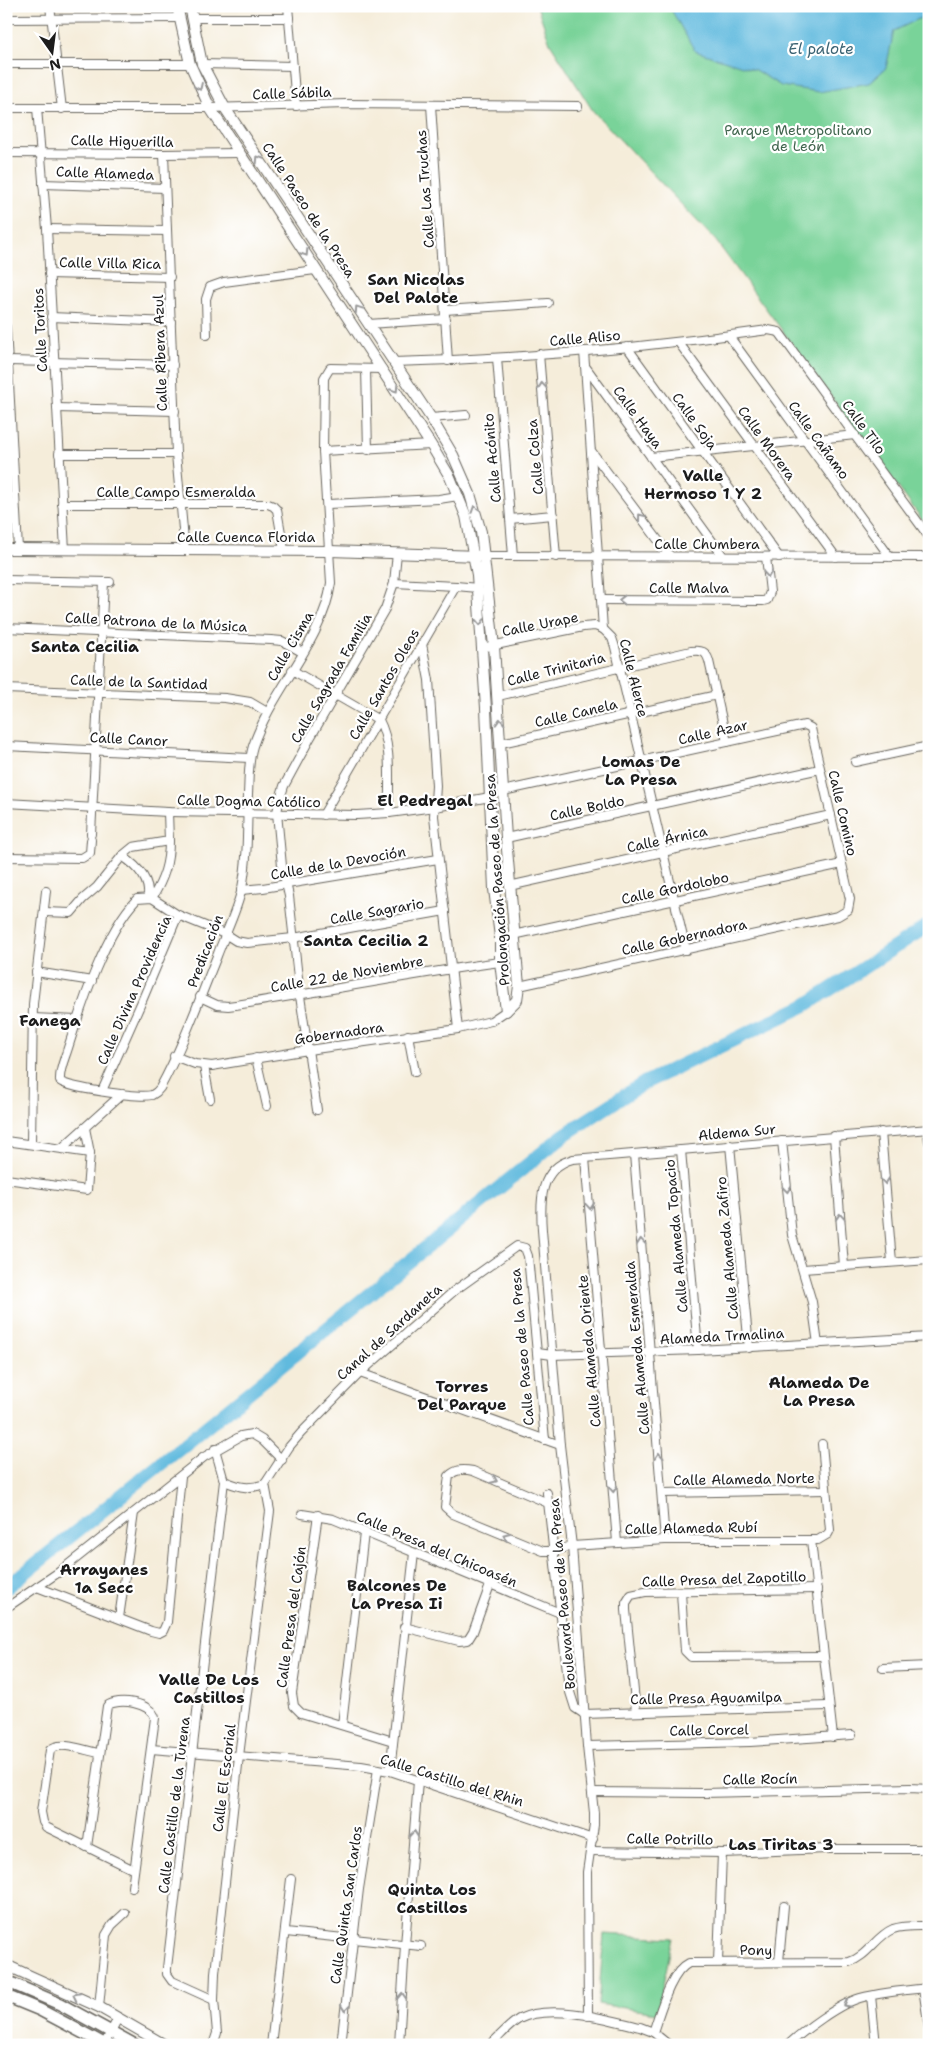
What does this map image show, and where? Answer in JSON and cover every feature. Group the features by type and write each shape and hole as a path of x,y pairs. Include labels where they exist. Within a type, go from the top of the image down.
{"main road":[{"path":"6,1981 60,2004 135,2045"},
{"path":"6,1996 105,2044"},
{"path":"21,2002 43,2006 98,2033 112,2031"}],"street":[{"path":"50,6 62,109"},
{"name":"Calle Paseo de la Presa","path":"177,6 190,64 210,108 431,445 458,496 466,516 474,556"},
{"name":"Calle Paseo de la Presa","path":"190,6 202,64 225,108 431,418 462,473 476,513 485,556"},
{"path":"288,6 296,106"},
{"path":"6,19 179,18"},
{"path":"192,18 289,18"},
{"path":"6,64 190,64"},
{"path":"202,64 293,66"},
{"name":"Calle Sábila","path":"6,108 225,108 431,105 578,106"},
{"name":"Calle Las Truchas","path":"431,105 448,361"},
{"name":"Calle Toritos","path":"37,108 47,229 65,550"},
{"name":"Calle Higuerilla","path":"6,152 238,153"},
{"name":"Calle Ribera Azul","path":"164,154 176,454 186,551"},
{"name":"Calle Alameda","path":"43,184 165,188"},
{"path":"261,184 288,217 297,217"},
{"path":"47,229 167,231"},
{"path":"293,235 297,232 302,232 319,257 326,262"},
{"path":"208,335 206,300 210,288 224,282 315,270"},
{"name":"Calle Villa Rica","path":"49,274 170,277"},
{"path":"445,310 548,303"},
{"path":"51,317 171,322"},
{"path":"368,324 446,319"},
{"path":"6,327 9,361 9,412 18,549"},
{"name":"Calle Aliso","path":"393,362 497,358 679,343 768,330 779,332"},
{"name":"Calle Tilo","path":"779,332 929,537"},
{"name":"Calle Cañamo","path":"729,336 803,441 890,557"},
{"name":"Calle Morera","path":"679,343 836,557"},
{"name":"Calle Soja","path":"627,347 779,558"},
{"name":"Calle Alerce","path":"584,351 603,629 612,638 686,950"},
{"name":"Calle Colza","path":"540,354 556,557"},
{"name":"Calle Acónito","path":"497,358 513,556"},
{"path":"9,361 173,365"},
{"name":"Calle Haya","path":"586,366 723,556"},
{"name":"Calle Cisma","path":"248,814 250,758 267,712 322,619 329,600 331,584 328,504 323,451 323,382 326,372 330,368 366,369"},
{"path":"368,450 366,369 382,368"},
{"path":"56,408 175,411"},
{"path":"431,418 466,415"},
{"path":"651,457 855,435"},
{"path":"323,451 431,445"},
{"path":"591,451 670,556"},
{"path":"59,454 176,454"},
{"path":"328,504 439,500 458,496"},
{"name":"Calle Campo Esmeralda","path":"62,504 268,504 273,506 280,517 284,550"},
{"path":"510,519 553,515"},
{"name":"Calle Cuenca Florida","path":"6,549 284,550 485,556"},
{"name":"Calle Sagrada Familia","path":"317,1110 300,996 289,896 282,866 277,813 280,795 284,786 385,609 394,583 397,553"},
{"name":"Prolongación Paseo de la Presa","path":"474,556 478,588 500,962 506,1011"},
{"name":"Calle Chumbera","path":"485,556 929,557"},
{"name":"Prolongación Paseo de la Presa","path":"485,556 498,696 509,886 519,986 517,1000 506,1011"},
{"name":"Calle Malva","path":"602,600 767,600 770,592 766,557"},
{"path":"6,580 107,582 101,632 90,853 82,858 6,858"},
{"path":"394,583 478,588"},
{"name":"Calle Santos Oleos","path":"324,815 456,586"},
{"name":"Calle Urape","path":"481,648 583,627 595,626 603,629"},
{"name":"Calle Patrona de la Música","path":"6,628 209,639 271,640 282,642 302,652"},
{"path":"422,644 429,680 436,786 435,807 438,859 458,1029"},
{"name":"Calle Trinitaria","path":"498,696 619,666 691,651 704,651 707,654 716,695"},
{"path":"292,670 379,720 385,732 387,745 389,813"},
{"name":"Calle de la Santidad","path":"6,688 239,699 250,702 267,712"},
{"path":"716,695 727,742"},
{"name":"Calle Canela","path":"501,743 716,695"},
{"name":"Calle Azar","path":"503,791 800,725 811,728"},
{"name":"Calle Comino","path":"811,728 850,904"},
{"name":"Calle Canor","path":"6,746 250,758"},
{"path":"855,762 929,746"},
{"name":"Calle Boldo","path":"506,838 820,769"},
{"name":"Calle Dogma Católico","path":"6,803 168,812 324,815 389,813 490,797"},
{"path":"150,898 161,884 169,860 168,812"},
{"name":"Predicación","path":"122,1094 152,1095 159,1089 174,1056 200,997 241,890 245,863 248,814"},
{"name":"Calle Árnica","path":"509,886 831,815"},
{"path":"45,912 72,913 82,899 97,887 122,856 133,848 169,841"},
{"path":"122,856 136,866 146,882 150,898"},
{"name":"Calle de la Devoción","path":"241,890 438,859"},
{"name":"Calle Gordolobo","path":"513,934 842,864"},
{"path":"31,1144 33,1018 36,972 45,912 46,891"},
{"path":"122,1094 62,1084 60,1081 60,1075 77,1020 92,981 119,922 137,900 150,898 178,914"},
{"name":"Calle Gobernadora","path":"519,986 838,916 848,910 850,904"},
{"name":"Calle Sagrario","path":"225,934 236,941 247,943 294,938 445,912"},
{"name":"Calle Divina Providencia","path":"102,1090 178,914 225,934"},
{"name":"Calle 22 de Noviembre","path":"200,997 217,1005 228,1006 300,996 452,968 500,962"},
{"path":"36,972 92,981"},
{"name":"Gobernadora","path":"174,1056 204,1066 458,1029 492,1021 506,1011"},
{"path":"33,1018 77,1020"},
{"path":"408,1035 415,1072"},
{"path":"256,1058 267,1106"},
{"path":"204,1066 210,1099"},
{"path":"62,1148 122,1094"},
{"path":"6,1179 87,1190 90,1153 85,1128"},
{"path":"928,1129 929,1142"},
{"name":"Aldema Sur","path":"552,1172 568,1160 928,1129"},
{"path":"881,1132 892,1262"},
{"path":"834,1136 844,1266"},
{"path":"6,1141 90,1153"},
{"path":"782,1141 792,1234 797,1257 803,1269 812,1302 818,1344"},
{"name":"Calle Alameda Zafiro","path":"730,1145 748,1348"},
{"name":"Calle Alameda Topacio","path":"682,1150 698,1350"},
{"name":"Calle Alameda Esmeralda","path":"634,1154 649,1351 663,1493 665,1540"},
{"name":"Calle Alameda Oriente","path":"586,1158 617,1542"},
{"name":"Boulevard Paseo de la Presa","path":"552,1172 543,1186 541,1214 560,1445 572,1546 586,1746 594,1825 587,1880 588,2016"},
{"name":"Canal de Sardaneta","path":"282,1460 301,1433 360,1373 423,1317 513,1247 521,1246 527,1251"},
{"name":"Calle Paseo de la Presa","path":"527,1251 538,1353 544,1440"},
{"path":"803,1269 929,1260"},
{"name":"Alameda Trmalina","path":"538,1353 552,1355 748,1348 929,1337"},
{"path":"360,1373 560,1445"},
{"path":"6,1608 37,1588 215,1449 245,1435 258,1436 282,1460 265,1484 253,1488 241,1487 224,1481 215,1449"},
{"path":"822,1444 826,1490"},
{"path":"548,1503 473,1471 466,1470 459,1470 449,1476 444,1502 448,1511 453,1514 533,1548 552,1551"},
{"path":"37,1588 151,1631 159,1632 166,1628 181,1476"},
{"name":"Calle Castillo de la Turena","path":"214,2000 172,1981 167,1974 167,1968 224,1481"},
{"name":"Calle El Escorial","path":"213,2045 217,2034 214,2000 216,1964 239,1756 270,1511 265,1484"},
{"name":"Calle Alameda Norte","path":"663,1493 826,1490"},
{"name":"Calle Alameda Rubí","path":"552,1551 572,1546 665,1540 818,1540 828,1534 830,1526 826,1490"},
{"path":"547,1493 552,1551 569,1689 575,1708 584,1714"},
{"path":"119,1618 134,1513"},
{"name":"Calle Presa del Chicoasén","path":"302,1514 318,1515 333,1519 560,1613"},
{"name":"Calle Presa del Cajón","path":"318,1515 292,1700 294,1706 301,1713 393,1741"},
{"path":"342,1725 364,1533"},
{"path":"811,1540 832,1737"},
{"path":"390,1771 404,1627 414,1553"},
{"path":"404,1627 459,1641 468,1640 474,1632 490,1585"},
{"name":"Calle Presa del Zapotillo","path":"636,1712 626,1603 628,1598 636,1593 817,1589"},
{"path":"681,1593 685,1651 691,1657 823,1656"},
{"path":"884,1668 929,1666"},
{"path":"87,1847 106,1709 110,1704 116,1702 144,1706 153,1712 155,1718 132,1887"},
{"name":"Calle Presa Aguamilpa","path":"584,1714 828,1706"},
{"name":"Calle Corcel","path":"586,1746 750,1742 852,1735"},
{"path":"99,1753 60,1745 52,1747 48,1753 42,1807 43,1822 46,1827 134,1870"},
{"name":"Calle Castillo del Rhin","path":"151,1749 390,1771 592,1839"},
{"name":"Calle Quinta San Carlos","path":"341,2045 353,1938 378,1769"},
{"path":"399,2045 418,1781"},
{"name":"Calle Rocín","path":"592,1792 703,1793 929,1789"},
{"name":"Calle Potrillo","path":"591,1850 722,1853 827,1849 929,1850"},
{"path":"718,1962 722,1853"},
{"path":"272,2045 291,1879"},
{"path":"779,1962 784,1906"},
{"path":"99,2007 106,1935 112,1925 125,1913"},
{"name":"Pony","path":"653,2032 673,1979 683,1966 696,1962 833,1963 855,1960 891,1930 900,1927 929,1926"},
{"path":"286,1932 421,1946"},
{"path":"6,1965 99,2007 165,2045"},
{"path":"788,2045 851,2002 871,1996 926,1988 929,2029"},
{"path":"871,1996 876,2045"},
{"path":"490,2045 510,2025 530,2014 553,2012 623,2023 653,2032 669,2045"},
{"path":"105,2044 118,2018"}],"green space":[{"name":"Parque Metropolitano de León","path":"537,6 929,6 929,529 716,241 593,111 550,43"},
{"path":"604,1934 673,1938 657,2013 598,2004"}],"water":[{"name":"El palote","path":"669,6 929,6 929,14 894,31 886,68 869,83 819,92 781,86 755,70 695,51"}],"waterway":[{"path":"6,1588 564,1135 644,1083 806,1005 929,925"}],"district":[{"name":"San Nicolas Del Palote","path":"416,288"},
{"name":"Valle Hermoso 1 Y 2","path":"703,484"},
{"name":"Santa Cecilia","path":"85,646"},
{"name":"Lomas De La Presa","path":"641,770"},
{"name":"El Pedregal","path":"425,800"},
{"name":"Santa Cecilia 2","path":"366,940"},
{"name":"Fanega","path":"50,1020"},
{"name":"Alameda De La Presa","path":"819,1391"},
{"name":"Torres Del Parque","path":"462,1395"},
{"name":"Arrayanes 1a Secc","path":"104,1578"},
{"name":"Balcones De La Presa Ii","path":"397,1594"},
{"name":"Valle De Los Castillos","path":"209,1688"},
{"name":"Las Tiritas 3","path":"781,1844"},
{"name":"Quinta Los Castillos","path":"432,1898"}]}
